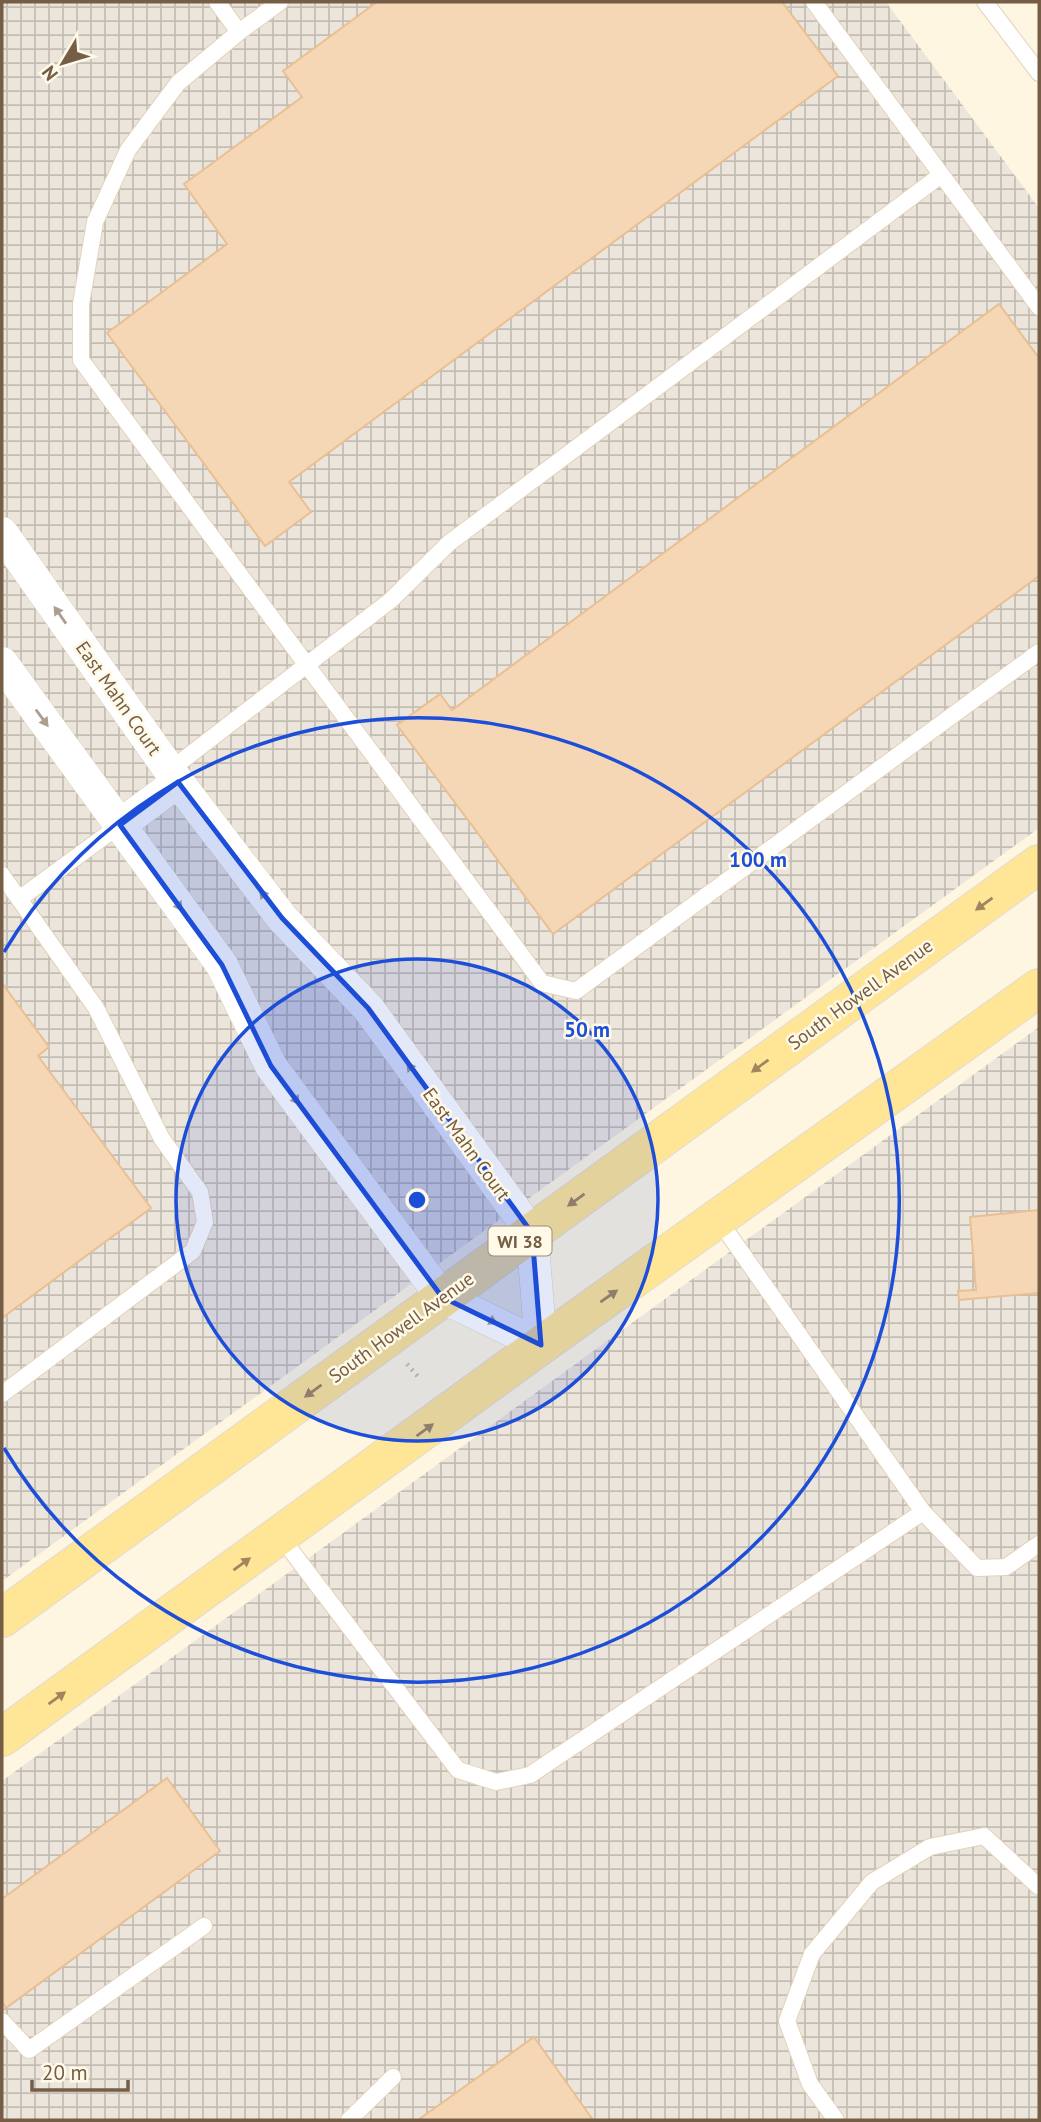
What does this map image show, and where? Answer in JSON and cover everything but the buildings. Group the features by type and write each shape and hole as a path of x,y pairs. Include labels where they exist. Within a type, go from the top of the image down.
{"main road":[{"name":"South Howell Avenue","path":"2,1618 1039,864"},
{"path":"2,1737 541,1345 1039,988"}],"street":[{"name":"East Mahn Court","path":"2,533 174,776 282,918 368,1008 531,1233"},
{"path":"2,663 222,965 271,1066 442,1297 541,1345"},
{"path":"120,825 174,776"},
{"path":"531,1233 541,1345"}],"lane":[{"path":"217,2 239,32"},
{"path":"280,2 178,83 128,150 94,222 81,304 81,360 542,983 576,991 1039,652"},
{"path":"814,2 1039,307"},
{"path":"985,2 1039,73"},
{"path":"174,776 306,664 391,600 449,543 941,175"},
{"path":"19,899 120,825"},
{"path":"2,875 96,1008 162,1139 200,1192 205,1222 193,1251 2,1394"},
{"path":"718,1219 923,1512 977,1568 1006,1567 1039,1544"},
{"path":"281,1536 458,1770 496,1782 530,1775 923,1512"},
{"path":"836,2120 810,2084 787,2021 812,1954 872,1882 930,1847 984,1836 1039,1887"},
{"path":"2,2021 29,2050 204,1926"},
{"path":"349,2120 393,2077"}],"path":[{"path":"406,1362 420,1379"}],"highlighted area":[{"path":"178,782 282,918 368,1008 532,1233 541,1345 442,1297 271,1066 222,965 120,825"}],"shaded area":[{"path":"2,2 886,2 1039,208 1039,828 2,1581"},
{"path":"1039,1027 1039,2120 2,2120 2,1781"}]}
